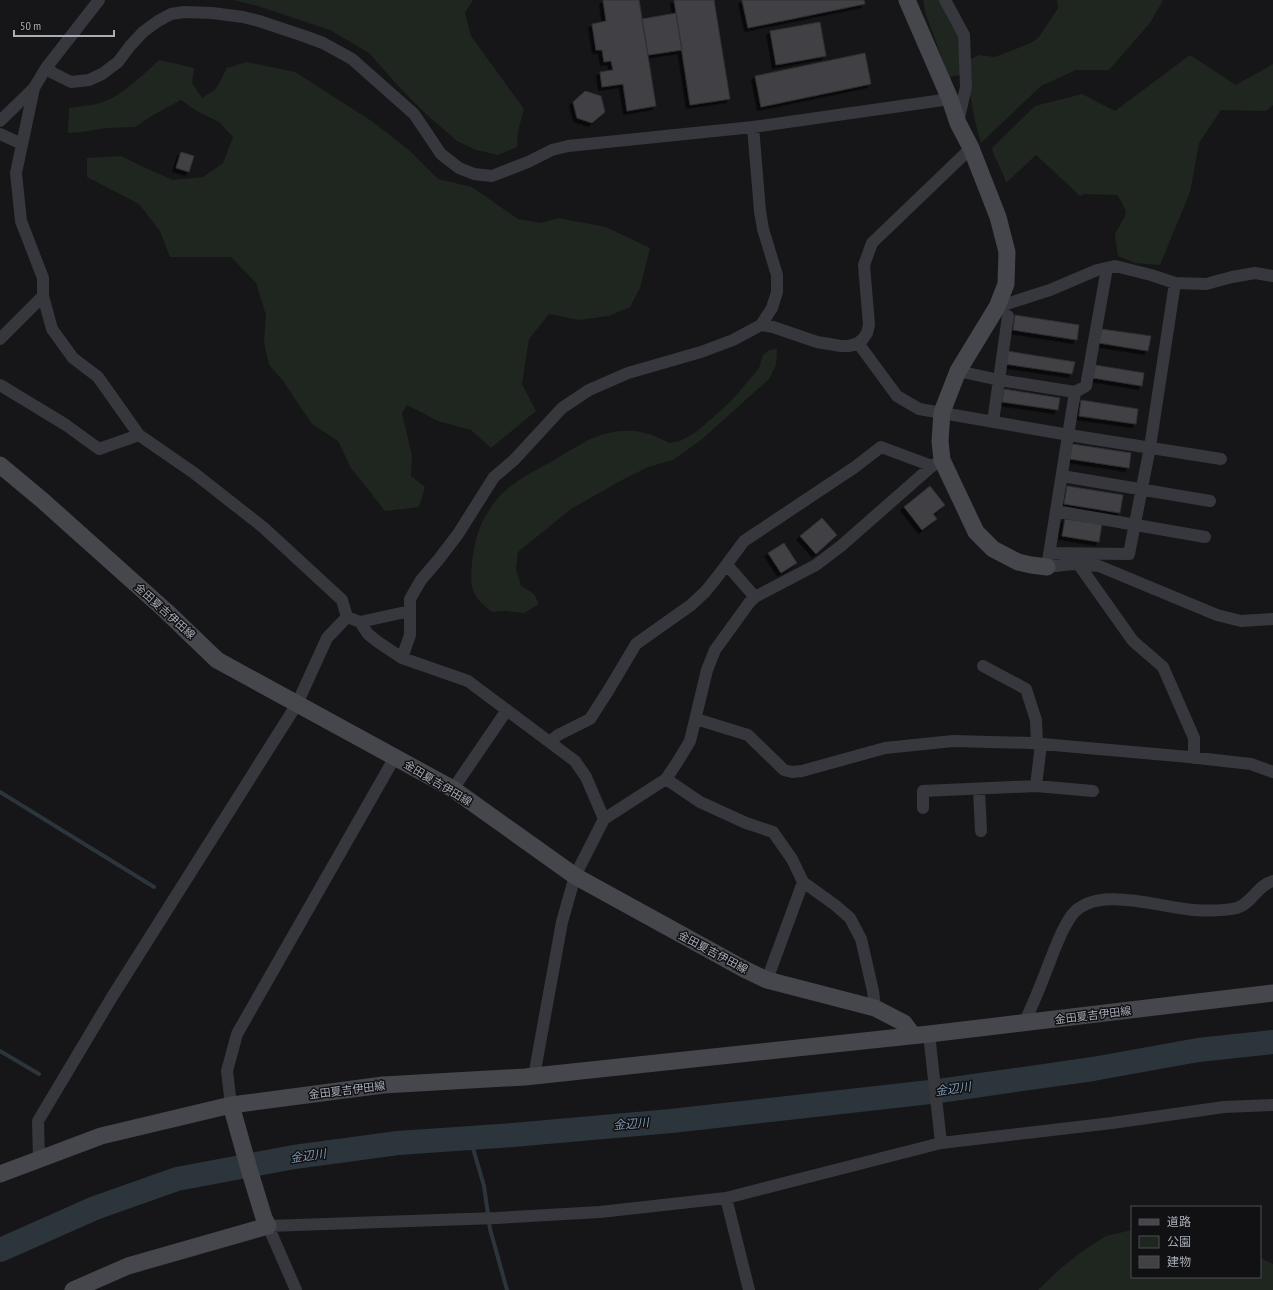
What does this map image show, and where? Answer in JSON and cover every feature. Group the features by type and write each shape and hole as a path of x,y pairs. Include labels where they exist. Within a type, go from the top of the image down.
{"main road":[{"path":"906,0 950,99 958,123 971,148 998,217 1007,252 1006,284 1002,312 958,371 942,412 937,463 976,532 993,549 1018,562 1031,565 1048,560"},
{"name":"金田夏吉伊田線","path":"0,465 42,500 166,611 217,660 453,789 575,876 767,980 875,1008 904,1023 924,1038"},
{"name":"金田夏吉伊田線","path":"0,1174 101,1136 231,1105 383,1085 534,1076 924,1038 1024,1023 1273,993"},
{"path":"73,1290 128,1266 266,1222 231,1105"}],"street":[{"path":"0,121 34,88 46,68 99,0"},
{"path":"945,0 964,35 966,87 958,123"},
{"path":"46,68 71,82 89,80 102,74 118,62 143,32 171,14 184,12 212,13 243,17 323,43 352,59 414,114 441,154 459,168 474,174 492,176 528,162 552,150 568,146 753,128 950,99"},
{"path":"34,88 16,173 21,220 43,278 43,296 52,328 73,358 98,378 139,435 194,473 264,528 342,600 347,617"},
{"path":"402,658 410,635 410,599 421,580 458,534 494,478 514,460 562,408 589,390 628,373 700,352 733,340 761,325 772,308 777,292 777,275 765,235 760,211 753,128"},
{"path":"0,134 22,144"},
{"path":"761,325 773,327 817,342 840,346 849,346 858,343 863,339 867,333 869,325 864,265 872,243 971,148"},
{"path":"993,422 999,380 1002,312 1097,270 1115,266 1175,283 1206,284 1255,273 1273,276"},
{"path":"958,371 999,380 1075,392 1086,386 1107,268"},
{"path":"1048,560 1129,554 1150,447 1175,283"},
{"path":"0,339 43,296"},
{"path":"858,343 897,396 919,409 1221,459"},
{"path":"0,385 66,425 99,449 139,435"},
{"path":"1048,560 1075,392"},
{"path":"550,742 558,735 590,719 636,644 691,605 705,592 744,541 855,467 881,446 937,463"},
{"path":"534,1076 562,922 575,876 604,819 666,779 690,741 707,670 715,650 755,597 816,565 841,546 937,463"},
{"path":"1062,476 1210,502"},
{"path":"1056,511 1134,526 1205,537"},
{"path":"1048,560 1079,565 1099,566 1217,615 1241,621 1273,619"},
{"path":"727,564 755,597"},
{"path":"1079,565 1133,641 1163,667 1194,738 1194,758"},
{"path":"347,617 360,622 410,612"},
{"path":"39,1159 38,1121 112,997 297,704 327,638 347,617"},
{"path":"360,622 368,634 402,658 468,680 574,761 586,777 604,819"},
{"path":"983,666 1026,688 1036,720 1039,744 1036,786"},
{"path":"453,789 507,710"},
{"path":"696,719 748,736 784,770 792,772 802,771 885,748 953,741 1039,744 1194,758 1251,764 1273,772"},
{"path":"231,1105 227,1071 237,1034 395,757"},
{"path":"666,779 700,802 746,823 773,832 792,859 803,882 850,918 862,944 873,991 875,1008"},
{"path":"923,808 923,791 1036,786 1093,791"},
{"path":"979,789 981,831"},
{"path":"1024,1023 1033,1005 1058,939 1072,914 1088,902 1114,898 1193,910 1216,911 1239,907 1267,883 1273,881"},
{"path":"767,980 803,882"},
{"path":"924,1038 941,1143"},
{"path":"296,1290 266,1222 496,1218 600,1212 726,1198 941,1143 1112,1123 1224,1107 1273,1105"},
{"path":"726,1198 749,1290"}],"green space":[{"path":"233,0 473,0 465,13 471,36 524,109 518,131 517,147 498,155 476,150 457,141 427,115 399,87 369,53 330,30 258,6"},
{"path":"923,0 943,0 959,34 960,75 949,77 926,15"},
{"path":"1057,0 1163,0 1150,23 1109,70 1076,70 1041,86 981,143 971,102 969,60 979,55 995,57 1031,43 1039,37 1058,8"},
{"path":"1190,55 1236,85 1273,64 1273,105 1266,111 1221,110 1199,143 1190,192 1160,265 1135,263 1118,256 1115,234 1125,216 1126,211 1117,195 1085,194 1080,196 1036,155 1006,183 992,148 1035,106 1082,94 1115,111"},
{"path":"159,60 194,68 192,83 202,98 216,89 227,68 247,62 295,72 373,122 409,150 438,179 472,187 518,219 541,223 558,218 606,227 650,248 640,288 630,307 609,316 579,320 549,314 529,339 522,384 536,411 491,448 471,430 438,421 407,405 402,413 412,456 411,476 425,487 419,507 385,511 351,468 338,441 312,424 283,381 269,365 264,342 266,315 256,283 231,257 170,257 160,231 139,204 87,177 87,158 121,156 173,180 203,177 223,163 233,137 219,122 195,110 181,100 135,127 106,128 68,133 69,108 97,104 118,95"},
{"path":"777,349 776,365 769,379 701,440 673,460 648,467 571,509 518,552 516,569 521,586 534,594 539,604 524,613 504,611 492,612 480,601 473,591 471,579 476,538 481,525 494,503 506,490 522,478 574,448 603,434 618,431 635,431 652,435 669,443 680,441 696,432 733,399 759,368 763,355 769,350"},
{"path":"1131,1230 1131,1278 1261,1278 1261,1258 1273,1264 1273,1290 1038,1290 1061,1268 1084,1250 1106,1236"}],"building":[{"path":"603,0 639,0 656,106 627,111 623,84 602,87 600,72 613,70 611,61 604,62 602,50 596,50 592,24 606,21"},
{"path":"674,0 714,0 730,99 690,105"},
{"path":"742,0 864,0 865,4 748,28"},
{"path":"676,13 682,50 648,55 642,19"},
{"path":"820,22 826,56 776,65 770,31"},
{"path":"865,53 871,84 761,107 755,76"},
{"path":"585,91 601,96 605,112 592,123 577,118 573,102"},
{"path":"181,152 194,156 189,172 176,168"},
{"path":"1015,315 1079,325 1077,340 1013,330"},
{"path":"1101,329 1151,336 1148,351 1099,343"},
{"path":"1007,351 1075,362 1072,374 1005,364"},
{"path":"1095,365 1144,373 1142,386 1093,378"},
{"path":"1004,389 1060,398 1058,410 1002,402"},
{"path":"1081,400 1138,409 1136,424 1079,416"},
{"path":"1072,444 1131,453 1129,468 1070,459"},
{"path":"930,486 945,505 933,514 937,519 922,530 904,507"},
{"path":"1067,486 1123,495 1120,513 1064,504"},
{"path":"822,518 837,535 816,554 800,536"},
{"path":"1065,519 1102,524 1099,542 1062,536"},
{"path":"784,543 797,563 781,573 768,553"}],"waterway":[{"path":"0,792 154,887"},
{"name":"金辺川","path":"0,1250 95,1208 177,1179 294,1157 398,1143 513,1135 671,1121 939,1091 1093,1069 1198,1050 1273,1042"},
{"path":"0,1051 39,1074"},
{"path":"470,1138 484,1186 490,1229 507,1290"}]}
